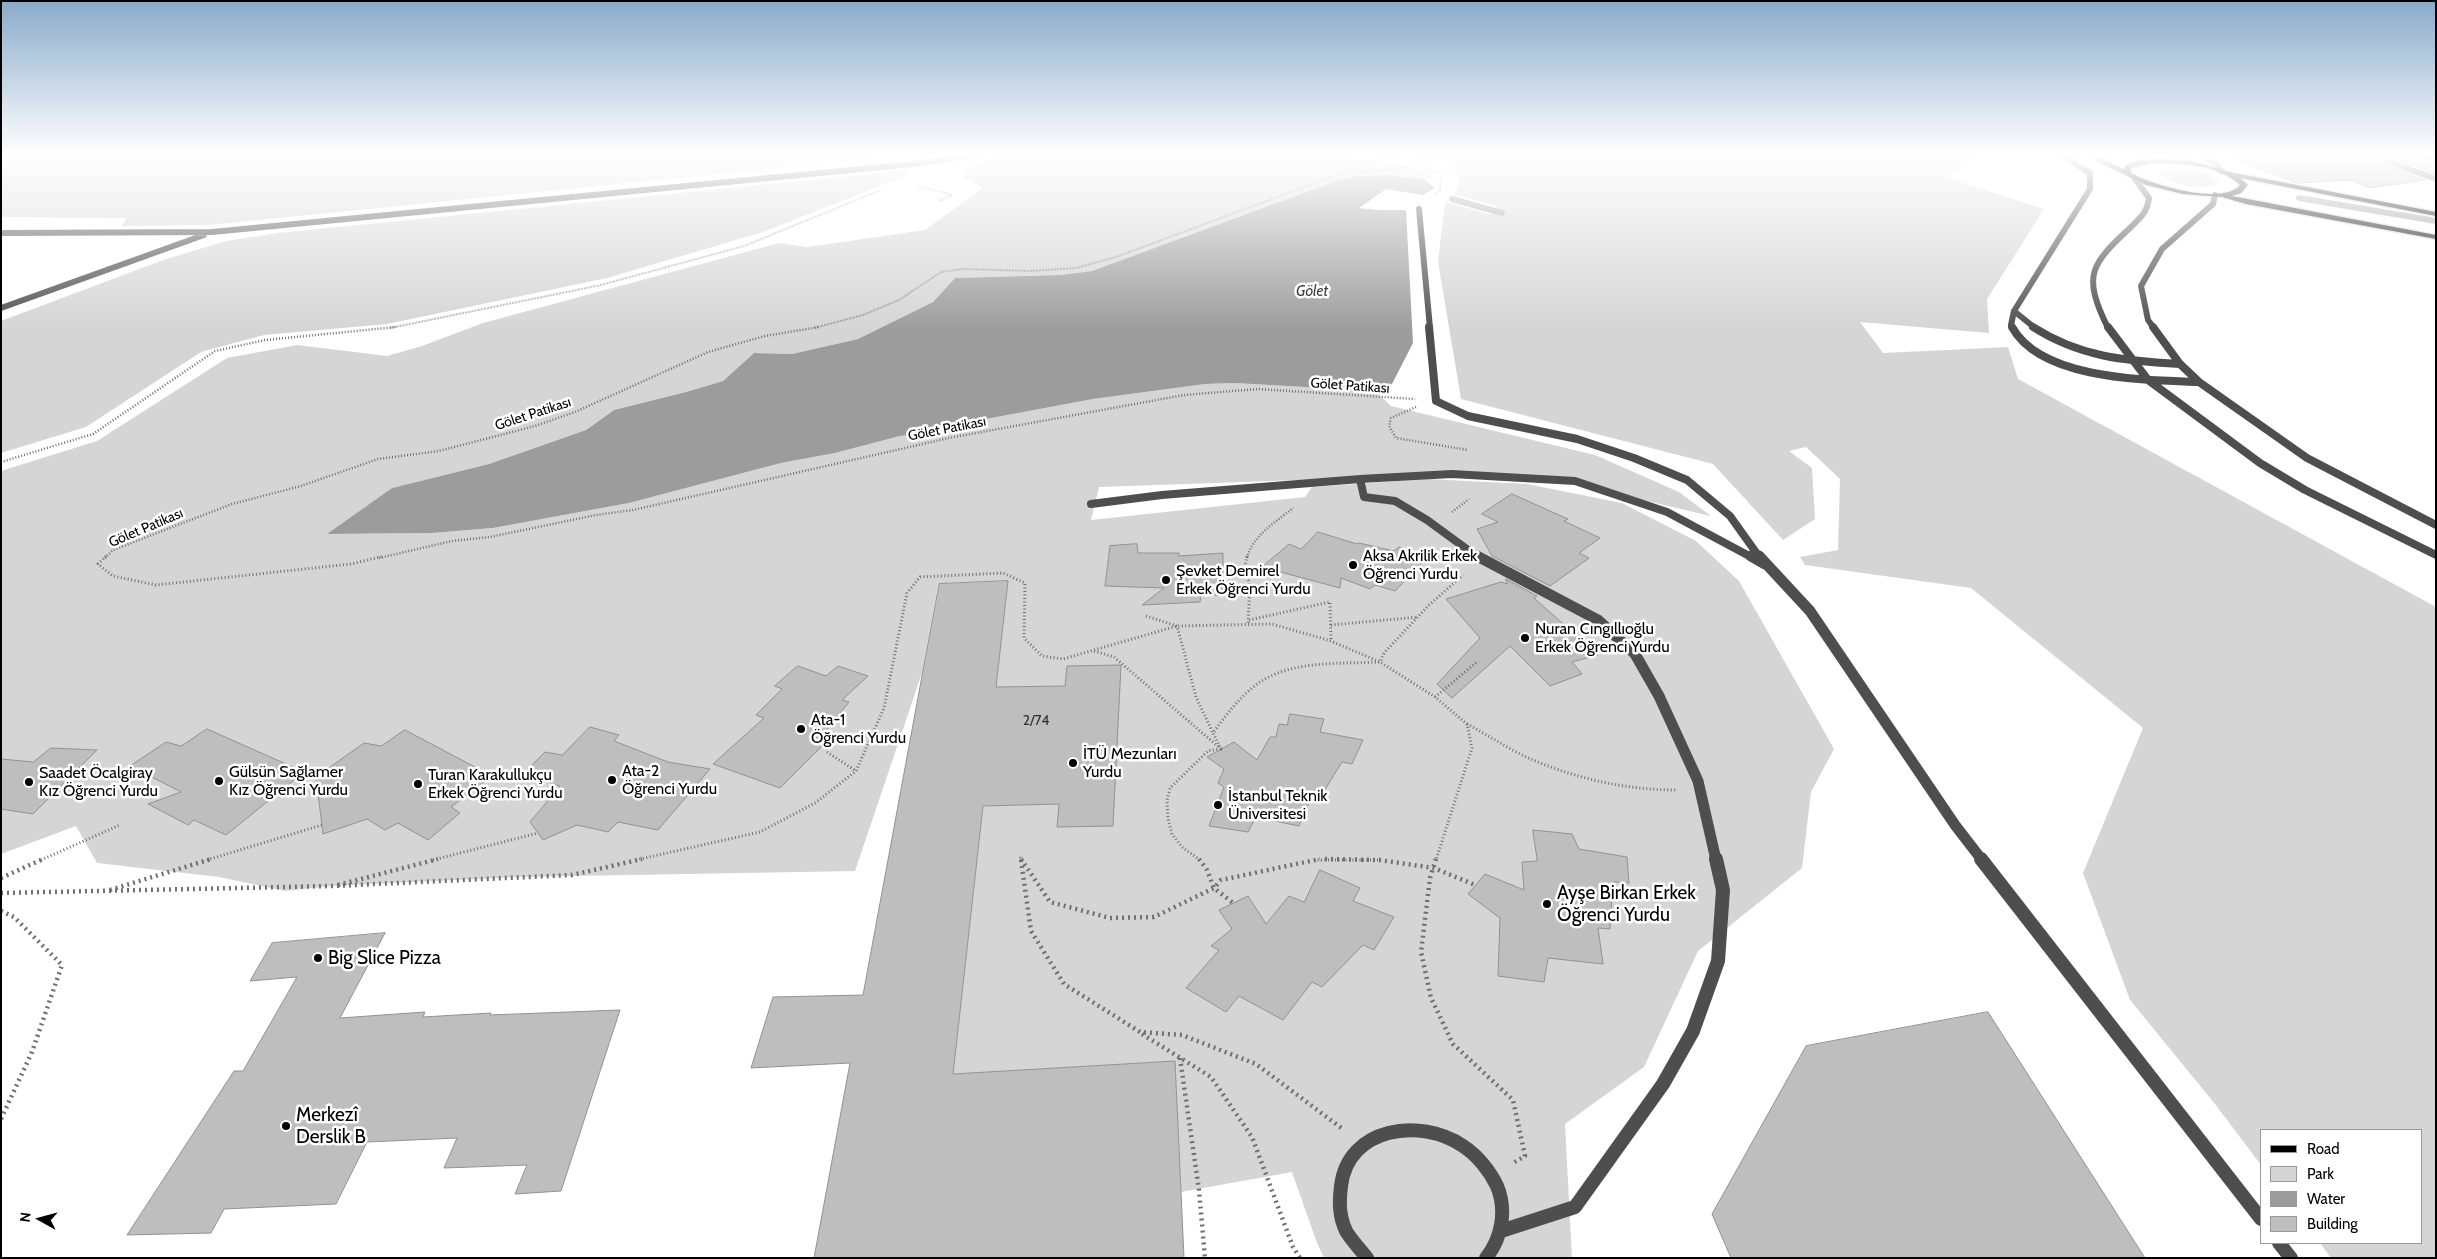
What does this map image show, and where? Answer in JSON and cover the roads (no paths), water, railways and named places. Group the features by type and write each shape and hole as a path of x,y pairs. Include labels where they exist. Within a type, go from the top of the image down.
{"main road":[{"path":"2304,213 2436,237"}],"street":[{"path":"1,233 212,232 410,213"},
{"path":"1418,213 1436,401 1468,416 1577,439 1634,458 1687,480 1730,516 1765,564 1810,612 1955,825 2260,1218"},
{"path":"2075,213 2014,311 2011,325 2020,340 2039,353 2070,366 2132,379 2199,382"},
{"path":"2146,213 2107,249 2098,262 2092,278 2095,301 2109,330 2148,380 2260,463 2305,490 2436,555"},
{"path":"2203,213 2162,248 2141,286 2148,320 2180,364 2199,382 2307,458 2436,525"},
{"path":"1,308 212,232"},
{"path":"2014,311 2032,328 2058,344 2083,352 2132,361 2180,364"},
{"path":"1091,504 1162,495 1360,479 1452,474 1576,481 1667,512 1765,564"},
{"path":"1360,479 1364,497 1395,501 1427,520 1482,559 1598,620 1635,654 1659,696 1698,781 1722,890 1718,961 1693,1031 1663,1084 1575,1207 1501,1231"},
{"path":"1367,1258 1350,1237 1340,1212 1338,1187 1346,1164 1361,1145 1381,1133 1404,1128 1429,1130 1454,1139 1475,1154 1491,1174 1500,1192 1501,1231 1493,1250 1486,1258"},
{"path":"2281,1244 2291,1258"}],"water":[{"name":"Gölet","path":"1250,213 1406,213 1413,343 1392,384 1375,391 1235,383 1205,384 1093,399 954,425 930,433 900,436 835,453 781,463 629,503 493,528 432,533 327,534 392,488 489,464 586,430 614,410 723,381 754,353 792,354 858,339 933,302 955,278 1060,275 1092,271"}],"waterway":[{"path":"2387,213 2436,221"}],"place":[{"name":"Aksa Akrilik Erkek Öğrenci Yurdu","path":"1353,565"},
{"name":"Şevket Demirel Erkek Öğrenci Yurdu","path":"1166,580"},
{"name":"Nuran Cıngıllıoğlu Erkek Öğrenci Yurdu","path":"1525,638"},
{"name":"Ata-1 Öğrenci Yurdu","path":"801,729"},
{"name":"İTÜ Mezunları Yurdu","path":"1073,763"},
{"name":"Ata-2 Öğrenci Yurdu","path":"612,780"},
{"name":"Gülsün Sağlamer Kız Öğrenci Yurdu","path":"219,781"},
{"name":"Saadet Öcalgiray Kız Öğrenci Yurdu","path":"29,782"},
{"name":"Turan Karakullukçu Erkek Öğrenci Yurdu","path":"418,784"},
{"name":"İstanbul Teknik Üniversitesi","path":"1218,805"},
{"name":"Ayşe Birkan Erkek Öğrenci Yurdu","path":"1547,904"},
{"name":"Big Slice Pizza","path":"318,958"},
{"name":"Merkezî Derslik B","path":"286,1126"}]}
